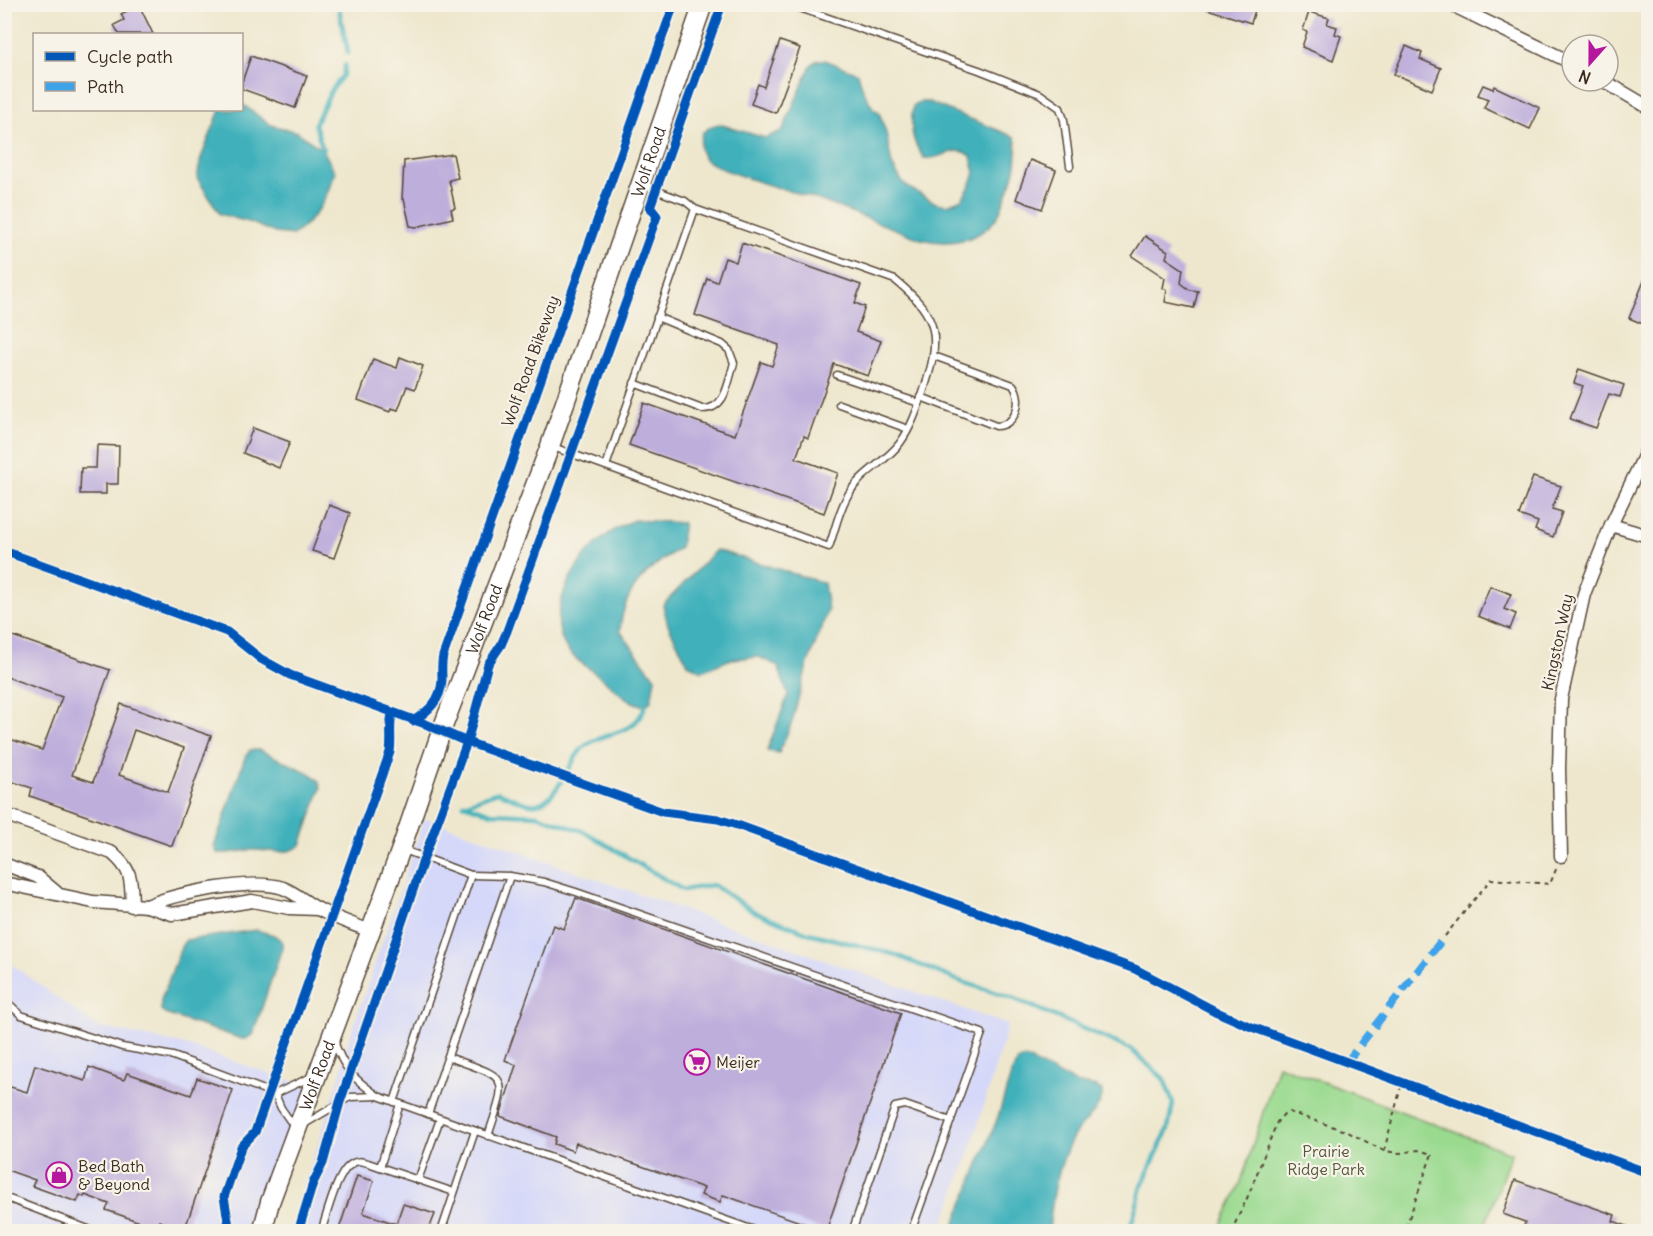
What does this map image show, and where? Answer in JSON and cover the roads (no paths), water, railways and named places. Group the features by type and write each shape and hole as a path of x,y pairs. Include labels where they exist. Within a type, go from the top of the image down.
{"main road":[{"name":"Wolf Road","path":"262,1232 270,1202 401,849 441,732 550,446 703,4"}],"street":[{"path":"1450,4 1560,57"},
{"path":"1620,90 1648,107"},
{"name":"Kingston Way","path":"1561,856 1559,768 1561,699 1584,594 1611,525 1648,448"},
{"path":"1611,525 1648,536"},
{"path":"4,814 112,854 125,864 131,874 132,906"},
{"path":"4,864 38,877 57,893"},
{"path":"4,883 93,902 147,906 172,914 252,901 289,908 318,909"},
{"path":"147,906 169,898 242,884 262,884 281,887 295,893 318,909 370,931"}],"lane":[{"path":"788,4 979,70 1040,94 1060,108 1064,120 1070,166"},
{"path":"550,446 829,547 847,496 868,471 900,444 920,400 934,356 933,336 925,308 895,280 695,209 685,201 640,185"},
{"path":"606,466 695,209"},
{"path":"634,384 702,409 711,410 722,400 734,363 729,350 714,340 657,317"},
{"path":"837,375 996,426 1003,426 1013,418 1020,400 1013,385 934,356"},
{"path":"839,404 908,429"},
{"path":"401,849 471,875 510,876 544,882 576,892 982,1033 911,1232"},
{"path":"380,1167 397,1103 471,875"},
{"path":"428,1114 510,876"},
{"path":"4,999 21,1015 122,1047 173,1056 275,1094 285,1115 297,1130 350,1097 378,1096"},
{"path":"332,1035 342,1062 351,1075 378,1096 751,1229 777,1232"},
{"path":"448,1058 498,1077 502,1085 501,1096 488,1136"},
{"path":"275,1094 317,1074"},
{"path":"852,1232 895,1107 905,1105 951,1120"},
{"path":"418,1180 440,1119"},
{"path":"441,1232 475,1131"},
{"path":"321,1232 341,1175 348,1166 357,1161 454,1192"},
{"path":"4,1197 96,1232"}],"water":[{"path":"818,60 825,60 858,73 863,90 873,108 879,112 892,165 903,183 936,203 947,205 962,199 975,173 971,156 959,151 924,158 916,146 912,133 913,106 920,102 929,102 1015,137 1017,158 1013,177 1000,211 990,225 963,240 942,242 921,239 813,198 724,170 705,159 700,150 702,133 712,126 719,124 765,138 782,131 811,65"},
{"path":"243,105 271,125 297,132 323,150 335,172 315,215 293,235 275,233 252,223 220,214 197,178 201,158 220,111 243,111"},
{"path":"634,520 683,523 680,548 657,564 638,582 631,592 622,617 620,631 655,678 651,701 645,706 626,698 574,657 567,649 561,635 559,620 560,605 565,590 581,561 606,536"},
{"path":"716,550 824,583 828,610 807,666 792,722 779,753 767,751 788,695 778,666 759,657 731,659 702,671 688,664 668,625 663,605"},
{"path":"250,750 260,750 311,774 319,781 321,788 301,845 295,849 283,852 250,850 217,853 214,847 244,760"},
{"path":"256,930 274,935 282,941 282,948 253,1034 242,1039 165,1014 161,1010 161,1000 186,940"},
{"path":"1025,1058 1075,1083 1097,1087 1102,1091 1102,1098 1096,1110 1073,1137 1063,1160 1054,1195 1049,1231 952,1231 998,1117 1012,1072 1018,1061"}],"waterway":[{"path":"338,4 348,53"},
{"path":"323,150 315,124 331,91 343,75 345,65"},
{"path":"569,769 585,746 628,728 635,723 645,706"},
{"path":"464,804 498,792 518,801 540,803 547,799 561,782"},
{"path":"464,804 491,813 537,815 585,832 683,890 713,885 755,912 808,933 893,954 959,981 1013,998 1130,1049 1164,1079 1173,1103 1168,1129 1143,1183 1129,1232"}],"place":[{"name":"Meijer","path":"697,1062"},
{"name":"Bed Bath & Beyond","path":"59,1175"}],"park label":[{"name":"Prairie Ridge Park","path":"1326,1160"}]}
